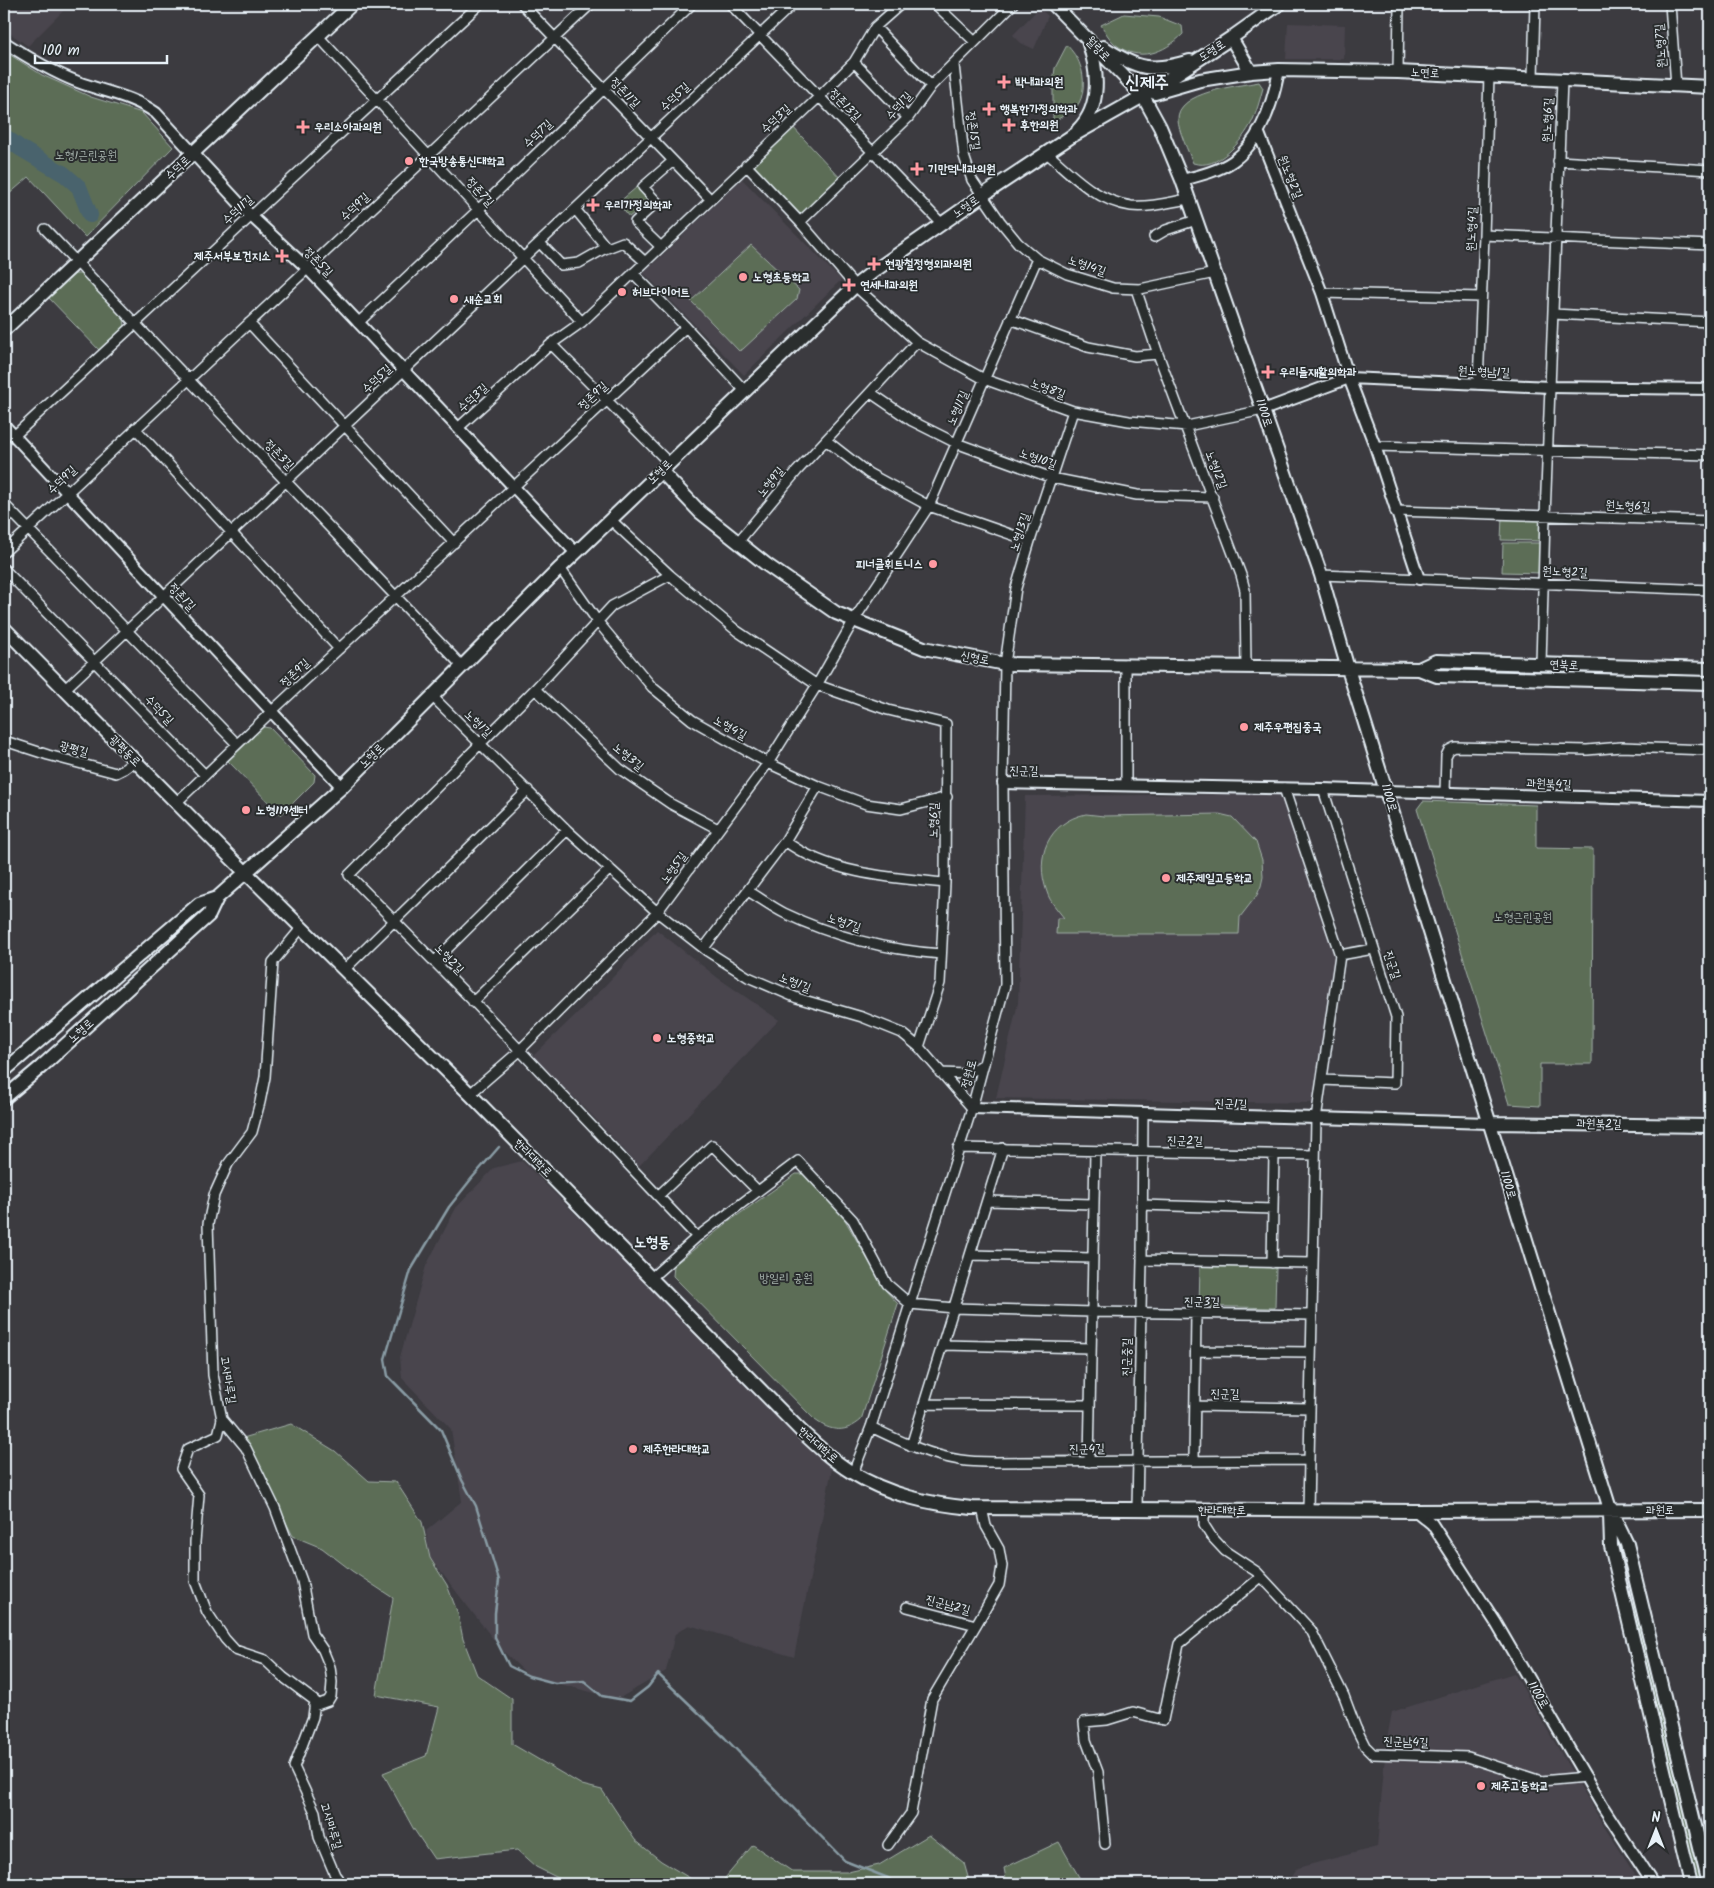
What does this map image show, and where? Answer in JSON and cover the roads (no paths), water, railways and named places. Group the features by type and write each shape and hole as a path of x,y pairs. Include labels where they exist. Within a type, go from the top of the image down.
{"main road":[{"name":"수덕로","path":"4,330 352,4"},
{"name":"월랑로","path":"1053,4 1143,96"},
{"name":"도령로","path":"1143,96 1279,4"},
{"path":"1086,36 1122,60 1140,67 1158,69 1202,57"},
{"path":"1072,136 1088,118 1094,101 1096,76 1094,58 1086,36"},
{"path":"1231,38 1252,72"},
{"name":"노연로","path":"1143,96 1200,80 1279,70 1532,77 1710,87"},
{"name":"노형로","path":"4,1098 41,1067 209,915 218,898 342,786 560,568 855,286 983,195 1072,136 1143,96"},
{"name":"1100로","path":"1143,96 1160,127 1182,180 1321,575 1348,669 1610,1510 1627,1544 1709,1884"},
{"name":"신형로","path":"665,467 700,512 767,565 836,613 924,648 1006,664 1126,664 1348,669"},
{"name":"광평동로","path":"4,628 246,873"},
{"name":"연북로","path":"1419,669 1436,661 1710,669"},
{"name":"연북로","path":"1348,669 1419,669 1437,676 1710,683"},
{"name":"한라대학로","path":"246,873 470,1094 800,1430 852,1473 903,1496 935,1504 982,1508 1416,1511 1610,1510"},
{"name":"노형로","path":"4,1071 199,904 218,898"},
{"name":"과원북2길","path":"1489,1123 1710,1126"},
{"name":"1100로","path":"1610,1510 1611,1546 1691,1884"},
{"name":"과원로","path":"1610,1510 1710,1510"}],"street":[{"name":"수덕11길","path":"14,436 137,324 250,215 480,4"},
{"name":"정존11길","path":"522,4 710,199"},
{"name":"수덕9길","path":"4,552 591,4"},
{"name":"수덕7길","path":"358,323 692,4"},
{"name":"정존13길","path":"730,4 942,224"},
{"name":"수덕5길","path":"64,690 793,4"},
{"name":"수덕3길","path":"458,428 551,344 582,322 819,96 854,62 875,27 901,4"},
{"path":"935,4 975,42"},
{"name":"수덕1길","path":"800,222 908,118 931,86 1013,4"},
{"path":"1398,72 1399,4"},
{"path":"1532,77 1535,4"},
{"name":"원노형7길","path":"1670,4 1676,86"},
{"path":"875,27 931,86"},
{"name":"정존7길","path":"318,36 582,322"},
{"name":"정존5길","path":"4,42 49,69 77,82 143,104 156,113 250,215 307,268 576,553"},
{"path":"854,62 908,118"},
{"name":"정존15길","path":"954,65 964,156 972,180 983,195"},
{"path":"1182,180 1202,175 1232,162 1250,144 1269,111 1276,91 1279,70"},
{"name":"원노형4길","path":"1478,384 1489,76"},
{"name":"원노형6길","path":"1541,664 1547,451 1562,80"},
{"name":"원노형2길","path":"1258,131 1322,293 1349,378 1375,446 1419,579"},
{"path":"1047,153 1086,188 1115,202 1132,206 1148,206 1188,199"},
{"path":"660,247 635,222 657,202 644,187 673,161"},
{"path":"1558,161 1710,170"},
{"path":"746,165 800,222 855,286"},
{"name":"노형14길","path":"983,195 1000,221 1018,243 1037,259 1067,274 1113,288 1136,289 1215,273"},
{"path":"575,209 607,248"},
{"path":"1154,237 1166,230 1196,220"},
{"name":"정존3길","path":"45,229 462,666"},
{"path":"1484,235 1710,245"},
{"path":"540,242 561,264 579,263 623,242 645,262"},
{"name":"노형11길","path":"854,620 929,506 1037,259"},
{"path":"633,274 686,327 745,391"},
{"name":"노형8길","path":"855,286 917,342 984,379 1073,411 1129,421 1186,426 1263,410"},
{"name":"노형12길","path":"1136,289 1158,354 1241,575 1245,590 1246,666"},
{"path":"1322,293 1481,297"},
{"path":"1553,314 1710,322"},
{"path":"1010,319 1088,347 1134,356 1158,354"},
{"path":"249,323 454,543"},
{"name":"정존9길","path":"176,803 272,711 686,327"},
{"name":"노형9길","path":"738,542 797,471 827,441 917,342"},
{"path":"551,344 607,401 665,467"},
{"name":"원노형남1길","path":"1263,410 1349,378 1478,384 1710,389"},
{"name":"노형10길","path":"871,393 912,421 956,443 1052,478 1137,495 1213,497"},
{"name":"노형13길","path":"1006,664 1016,588 1073,411"},
{"name":"정존1길","path":"4,425 342,786"},
{"path":"135,428 339,649"},
{"path":"827,441 868,472 929,506 1030,541"},
{"path":"1375,446 1710,455"},
{"path":"4,504 126,632 237,744"},
{"path":"1396,511 1545,516"},
{"name":"원노형6길","path":"1545,516 1710,521"},
{"path":"611,520 670,575 737,631 817,685"},
{"name":"노형4길","path":"560,568 598,622 652,687 692,720 768,763 818,786 866,804 901,809 947,797"},
{"path":"4,570 94,661"},
{"path":"481,744 612,606 670,575"},
{"name":"원노형2길","path":"1321,575 1710,590"},
{"name":"노형5길","path":"470,1094 520,1050 657,912 768,763 817,685 854,620"},
{"name":"수덕5길","path":"94,661 205,775"},
{"name":"정원로","path":"852,1473 871,1427 972,1108 1005,985 1003,783 1006,664"},
{"path":"1126,664 1126,785"},
{"name":"노형6길","path":"817,685 888,710 946,724 947,797 940,983 919,1048"},
{"name":"노형3길","path":"534,690 620,769 671,804 718,830"},
{"name":"노형1길","path":"432,696 567,830 657,912 704,948 748,977 797,998 862,1017 902,1033 919,1048 972,1108"},
{"name":"광평길","path":"4,742 116,773 134,761"},
{"name":"노형2길","path":"481,744 349,875 520,1050 697,1237"},
{"path":"1445,793 1446,756 1449,750 1455,747 1587,750 1621,747 1710,750"},
{"name":"진군길","path":"1003,783 1284,788 1387,792"},
{"path":"704,948 785,841 818,786"},
{"path":"1284,788 1340,955 1316,1119 1308,1510"},
{"name":"진군길","path":"1322,1080 1395,1083 1396,1017 1323,789"},
{"path":"345,969 528,790"},
{"name":"과원북4길","path":"1387,792 1710,801"},
{"path":"434,962 567,830"},
{"path":"785,841 800,852 859,871 890,878 945,883"},
{"path":"473,1002 610,869"},
{"name":"노형7길","path":"748,891 783,913 853,940 906,951 941,954"},
{"name":"고사마루길","path":"302,927 273,962 265,1077 260,1102 252,1132 228,1164 214,1195 208,1224 213,1375 222,1419 218,1435 188,1449 181,1469 199,1494 195,1542 195,1581 207,1612 225,1639 235,1650 265,1660 283,1677 315,1701 313,1717 294,1767 315,1812 318,1837 335,1875 342,1884"},
{"path":"1340,955 1373,948"},
{"path":"940,1072 967,1074 984,1064"},
{"name":"진군1길","path":"972,1108 1489,1123"},
{"name":"진군중길","path":"1137,1508 1143,1113"},
{"path":"658,1196 712,1145 758,1191"},
{"name":"진군2길","path":"958,1148 1315,1155"},
{"path":"911,1446 1003,1148"},
{"path":"1089,1462 1094,1151"},
{"path":"1272,1263 1274,1155"},
{"path":"651,1278 697,1237 798,1161 853,1220 887,1284 910,1304"},
{"path":"987,1201 1092,1204"},
{"path":"1141,1205 1273,1209"},
{"path":"970,1255 1092,1258"},
{"path":"1142,1260 1313,1263"},
{"name":"진군3길","path":"910,1304 954,1308 1092,1312 1312,1315"},
{"path":"1195,1406 1196,1314"},
{"path":"942,1345 1091,1348"},
{"path":"1196,1351 1311,1352"},
{"path":"925,1404 1089,1405"},
{"name":"진군길","path":"1194,1461 1195,1406 1310,1408"},
{"path":"222,1419 246,1448 275,1508 302,1581 312,1634 323,1650 330,1667 331,1696 328,1701 314,1706"},
{"name":"진군4길","path":"871,1427 911,1446 960,1460 995,1462 1309,1460"},
{"name":"진군남2길","path":"907,1607 976,1625 999,1584 1002,1566 999,1549 986,1526 982,1508"},
{"name":"진군남4길","path":"1204,1510 1204,1525 1211,1536 1225,1551 1262,1577 1311,1630 1344,1696 1356,1728 1365,1746 1373,1754 1468,1757 1541,1781 1586,1777"},
{"name":"1100로","path":"1416,1511 1432,1524 1496,1623 1627,1846 1653,1884"},
{"path":"1105,1844 1098,1772 1086,1740 1084,1722 1106,1720 1133,1712 1163,1720 1178,1644 1262,1577"},
{"path":"888,1845 911,1813 932,1699 976,1625"}],"waterway":[{"path":"4,136 20,148 64,174 79,187 90,215"},
{"path":"499,1147 449,1207 411,1270 385,1359 388,1376 441,1430 462,1480 476,1506 499,1580 495,1613 495,1638 509,1666 529,1676 555,1683 584,1681 602,1696 630,1701 648,1687 658,1674 725,1738 845,1861 888,1878 896,1884"}],"place":[{"name":"박내과의원","path":"1004,82"},
{"name":"행복한가정의학과","path":"989,109"},
{"name":"후한의원","path":"1009,125"},
{"name":"우리소아과의원","path":"303,127"},
{"name":"한국방송통신대학교","path":"409,161"},
{"name":"기만덕내과의원","path":"917,169"},
{"name":"우리가정의학과","path":"593,205"},
{"name":"제주서부보건지소","path":"282,256"},
{"name":"현광철정형외과의원","path":"874,264"},
{"name":"노형초등학교","path":"743,277"},
{"name":"연세내과의원","path":"849,285"},
{"name":"허브다이어트","path":"622,292"},
{"name":"새순교회","path":"454,299"},
{"name":"우리들재활의학과","path":"1268,372"},
{"name":"피너클휘트니스","path":"933,564"},
{"name":"제주우편집중국","path":"1244,727"},
{"name":"노형119센터","path":"246,810"},
{"name":"제주제일고등학교","path":"1166,878"},
{"name":"노형중학교","path":"657,1038"},
{"name":"제주한라대학교","path":"633,1449"},
{"name":"제주고등학교","path":"1481,1786"}],"district":[{"name":"신제주","path":"1147,83"},
{"name":"노형동","path":"652,1243"}],"park label":[{"name":"노형1근린공원","path":"86,155"},
{"name":"노형근린공원","path":"1523,917"},
{"name":"방일리 공원","path":"786,1278"}]}
